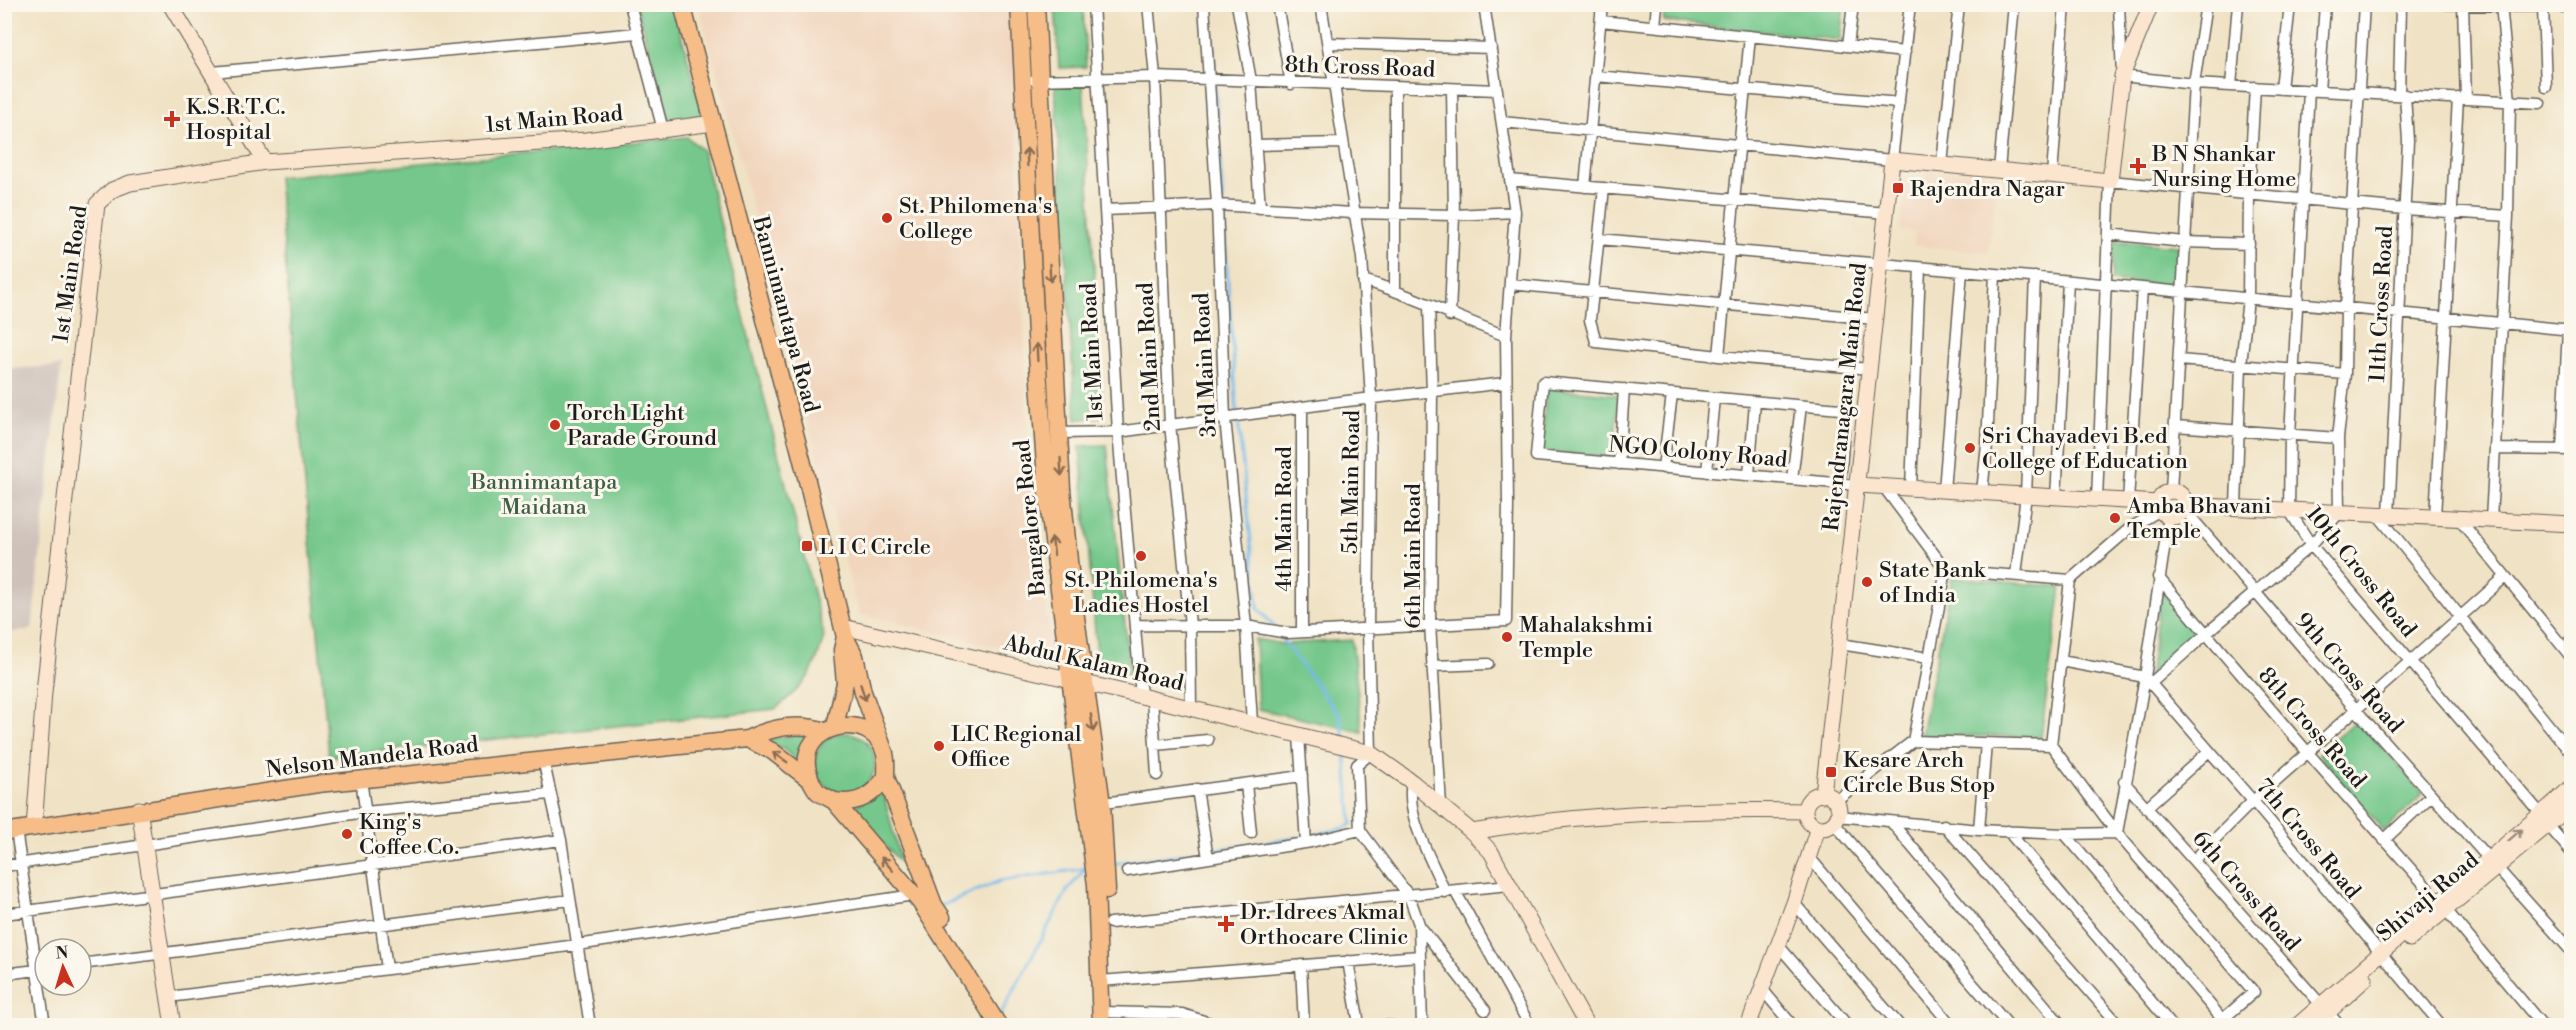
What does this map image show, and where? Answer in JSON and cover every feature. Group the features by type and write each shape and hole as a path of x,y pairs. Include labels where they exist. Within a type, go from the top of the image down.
{"main road":[{"name":"Bannimantapa Road","path":"681,4 802,460 844,632"},
{"name":"Bangalore Road","path":"1019,4 1032,80 1071,581 1086,683 1101,883 1107,1019"},
{"name":"Bangalore Road","path":"1036,4 1032,80 1037,354 1046,481 1069,679 1095,805"},
{"path":"811,781 807,767 808,753 814,741 830,729 844,697 842,650 844,632"},
{"path":"844,632 855,656 863,692 885,753 886,777 931,910 1002,1018"},
{"path":"800,726 831,712 844,697"},
{"name":"Nelson Mandela Road","path":"10,831 139,809 361,779 747,739 776,728 800,726 830,729"},
{"path":"830,729 857,726 870,732 880,742 885,753"},
{"path":"747,739 772,751 811,781 818,791 834,801 914,895 931,910"},
{"path":"834,801 847,803 866,798 886,777"},
{"name":"Bangalore Road","path":"1101,883 1110,923 1105,980"}],"street":[{"path":"170,4 265,162"},
{"path":"630,4 663,130"},
{"name":"1st Main Road","path":"1093,4 1118,432 1135,624 1155,745 1157,775"},
{"name":"2nd Main Road","path":"1148,4 1155,77 1170,424 1190,625 1191,708"},
{"name":"3rd Main Road","path":"1204,4 1216,205 1225,418 1246,626 1252,723"},
{"path":"1237,4 1251,81 1260,208"},
{"path":"1277,4 1291,84"},
{"path":"1321,4 1353,213"},
{"path":"1135,624 1246,626 1288,633 1506,621 1508,505 1506,336 1515,212 1484,5 1402,4"},
{"path":"1585,187 1602,4"},
{"path":"1655,26 1657,4"},
{"path":"1848,46 1853,4"},
{"name":"Rajendranagara Main Road","path":"1833,809 1840,644 1910,4"},
{"path":"1942,164 1959,4"},
{"path":"1999,170 2014,4"},
{"path":"2052,175 2065,4"},
{"path":"2097,499 2110,181 2122,76 2119,4"},
{"path":"2122,76 2151,4"},
{"path":"2171,491 2194,84 2206,4"},
{"path":"2231,86 2238,4"},
{"path":"2281,89 2290,4"},
{"name":"10th Cross Road","path":"2325,4 2302,200 2299,303 2290,435 2289,510 2311,545 2571,853"},
{"path":"2147,681 2311,545 2339,513 2338,438 2344,374 2364,4"},
{"name":"11th Cross Road","path":"2383,515 2399,313 2408,141 2402,95 2401,4"},
{"path":"2446,4 2568,6"},
{"path":"2436,517 2453,213 2462,98 2463,5"},
{"path":"2491,520 2508,216 2510,101 2501,5"},
{"path":"2543,7 2546,87"},
{"path":"1601,21 1905,52"},
{"path":"212,72 637,33"},
{"path":"1719,356 1750,36"},
{"path":"1328,43 1491,48"},
{"path":"1596,76 1899,103"},
{"path":"2122,76 2194,84 2540,103"},
{"path":"1032,80 1097,77 1209,79"},
{"name":"8th Cross Road","path":"1209,79 1291,84 1497,90"},
{"path":"1395,86 1395,290"},
{"path":"2236,507 2241,365 2248,298 2249,195 2255,87"},
{"path":"1450,316 1454,215 1452,89"},
{"path":"1502,122 2302,200 2508,216"},
{"name":"1st Main Road","path":"34,828 44,692 98,204 112,190 130,183 265,162 586,140 713,123"},
{"path":"1255,145 1343,142"},
{"path":"1510,180 1887,213"},
{"path":"1604,188 1590,320 1596,342 1719,356 1870,369"},
{"path":"1105,210 1216,205 1353,213 1395,212 1454,215 1515,212"},
{"name":"5th Main Road","path":"1353,213 1363,280 1371,398 1368,628 1371,753"},
{"path":"2108,234 2184,242 2249,244"},
{"path":"1599,240 2035,277 2570,329 2567,449 2495,449"},
{"path":"1911,488 1920,268"},
{"path":"1944,490 1962,271"},
{"path":"1982,492 1988,435 1995,274"},
{"path":"2016,575 2026,495 2035,277"},
{"path":"1363,280 1395,290 1450,316 1506,336"},
{"path":"2056,497 2068,281"},
{"path":"1510,284 1875,319"},
{"path":"2128,501 2142,288"},
{"name":"6th Main Road","path":"1429,306 1430,624 1441,806"},
{"path":"2178,360 2344,374"},
{"name":"NGO Colony Road","path":"1624,389 1543,382 1536,456 1857,485"},
{"path":"1059,433 1118,432 1371,398 1505,383"},
{"path":"1619,464 1624,389 1840,410 1844,413 1840,483"},
{"path":"1663,468 1672,394"},
{"path":"1707,472 1714,398"},
{"path":"1749,475 1755,402"},
{"path":"1792,479 1801,406"},
{"name":"4th Main Road","path":"1302,407 1302,631"},
{"path":"2175,426 2338,438"},
{"path":"1857,485 2128,501 2163,510 2176,517 2185,507 2236,507 2571,524"},
{"path":"1883,486 1946,570 1913,741 1833,809 1824,828 1809,822 1805,811 1809,801 1818,795 1833,809 2009,1026"},
{"path":"2117,833 2124,782 2147,681 2164,494 2171,491 2182,495 2185,507"},
{"name":"9th Cross Road","path":"2185,507 2254,593 2571,951"},
{"path":"2065,834 2222,1023 2254,992 2117,833 2051,745 2070,580 2129,529 2163,510"},
{"path":"2383,515 2458,617 2571,754"},
{"path":"2459,519 2571,657"},
{"path":"1946,570 2070,580"},
{"path":"2195,860 2253,801 2309,754 2505,576"},
{"name":"8th Cross Road","path":"2158,577 2543,1026"},
{"name":"Abdul Kalam Road","path":"844,632 1069,679 1371,753"},
{"path":"2571,641 2571,657"},
{"path":"1840,644 1929,658"},
{"path":"2061,661 2147,681"},
{"path":"1432,666 1488,664"},
{"name":"7th Cross Road","path":"2147,681 2253,801 2442,1026"},
{"path":"1299,735 1306,843"},
{"path":"1155,745 1208,740"},
{"path":"1913,741 2051,745"},
{"path":"1979,830 1986,743"},
{"path":"2148,807 2209,751"},
{"path":"1485,1010 1419,924 1408,896 1360,830 1357,765 1371,753 1412,782 1472,832 1491,852 1587,1026"},
{"path":"543,759 561,840 590,1026"},
{"path":"1095,805 1302,776"},
{"path":"361,779 387,969"},
{"path":"1412,782 1409,795 1412,812 1450,892 1530,1026"},
{"name":"6th Cross Road","path":"2124,782 2340,1026"},
{"path":"1246,784 1251,833"},
{"path":"2544,819 2571,787"},
{"path":"1197,789 1208,858"},
{"path":"4,866 365,812 550,794"},
{"path":"2384,840 2432,795"},
{"name":"Shivaji Road","path":"2313,1026 2325,1008 2383,956 2544,819 2571,804"},
{"path":"139,809 173,1026"},
{"path":"1833,809 1892,823 2065,834 2117,833"},
{"path":"1472,832 1523,823 1635,812 1805,811"},
{"path":"1892,823 2062,1026"},
{"path":"1944,825 2120,1026"},
{"path":"1748,1026 1794,903 1818,827"},
{"path":"1127,871 1306,843 1360,830"},
{"path":"10,831 22,863 34,937"},
{"path":"2008,831 2172,1026"},
{"path":"4,914 561,840"},
{"path":"1809,857 1952,1026"},
{"path":"1110,923 1510,885"},
{"path":"169,998 577,945 914,895"},
{"path":"93,962 570,900"},
{"path":"1794,903 1900,1026"},
{"path":"1419,924 1422,1026"},
{"path":"1778,945 1848,1026"},
{"path":"1105,980 1419,956"},
{"path":"1348,961 1356,1025 1392,1026"},
{"path":"1301,965 1305,1026"},
{"path":"4,974 33,970"},
{"path":"1762,989 1793,1026"},
{"path":"43,997 45,1026"},
{"path":"2297,1026 2325,1008"},
{"path":"1107,1019 1182,1014 1219,1026"}],"shaded area":[{"name":"St. Philomena's College","path":"699,5 1012,5 1028,431 1052,660 859,614"},
{"path":"1927,167 1998,175 1988,253 1914,245 1915,232 1900,230 1906,178 1925,181"},
{"path":"61,366 32,629 5,633 5,369"}],"green space":[{"path":"1665,4 1844,5 1840,40 1663,21"},
{"path":"636,5 673,5 704,117 670,122"},
{"path":"1055,5 1083,5 1086,67 1059,68"},
{"path":"1083,84 1103,416 1076,420 1055,85"},
{"name":"Bannimantapa Maidana","path":"687,137 702,150 824,636 812,670 794,693 775,709 329,757 278,177"},
{"path":"2115,241 2178,246 2175,286 2111,281"},
{"path":"1546,388 1619,395 1613,458 1542,452"},
{"path":"1107,445 1130,676 1098,668 1080,446"},
{"path":"1952,577 2061,587 2041,737 1921,735"},
{"path":"2161,591 2200,635 2149,678"},
{"path":"1255,639 1283,644 1352,640 1362,732 1258,709"},
{"path":"2358,719 2423,794 2384,831 2318,754"},
{"path":"845,733 866,742 875,763 866,784 845,793 824,784 815,763 824,742"},
{"path":"811,734 800,764 782,748 764,739"},
{"path":"883,792 901,863 850,808"}],"waterway":[{"path":"1210,4 1223,203"},
{"path":"1223,209 1237,412"},
{"path":"1238,419 1258,608 1274,627"},
{"path":"1279,635 1340,716 1345,743"},
{"path":"1309,836 1352,824 1345,752"},
{"path":"1110,864 1303,837"},
{"path":"940,906 1000,881 1089,868"},
{"path":"1000,1016 1067,891 1085,869"}],"place":[{"name":"K.S.R.T.C. Hospital","path":"172,119"},
{"name":"B N Shankar Nursing Home","path":"2138,166"},
{"name":"Rajendra Nagar","path":"1898,188"},
{"name":"St. Philomena's College","path":"887,218"},
{"name":"Torch Light Parade Ground","path":"555,425"},
{"name":"Sri Chayadevi B.ed College of Education","path":"1970,448"},
{"name":"Amba Bhavani Temple","path":"2115,518"},
{"name":"L I C Circle","path":"807,546"},
{"name":"St. Philomena's Ladies Hostel","path":"1141,556"},
{"name":"State Bank of India","path":"1867,582"},
{"name":"Mahalakshmi Temple","path":"1507,637"},
{"name":"LIC Regional Office","path":"939,746"},
{"name":"Kesare Arch Circle Bus Stop","path":"1831,772"},
{"name":"King's Coffee Co.","path":"347,834"},
{"name":"Dr. Idrees Akmal Orthocare Clinic","path":"1226,924"}]}
